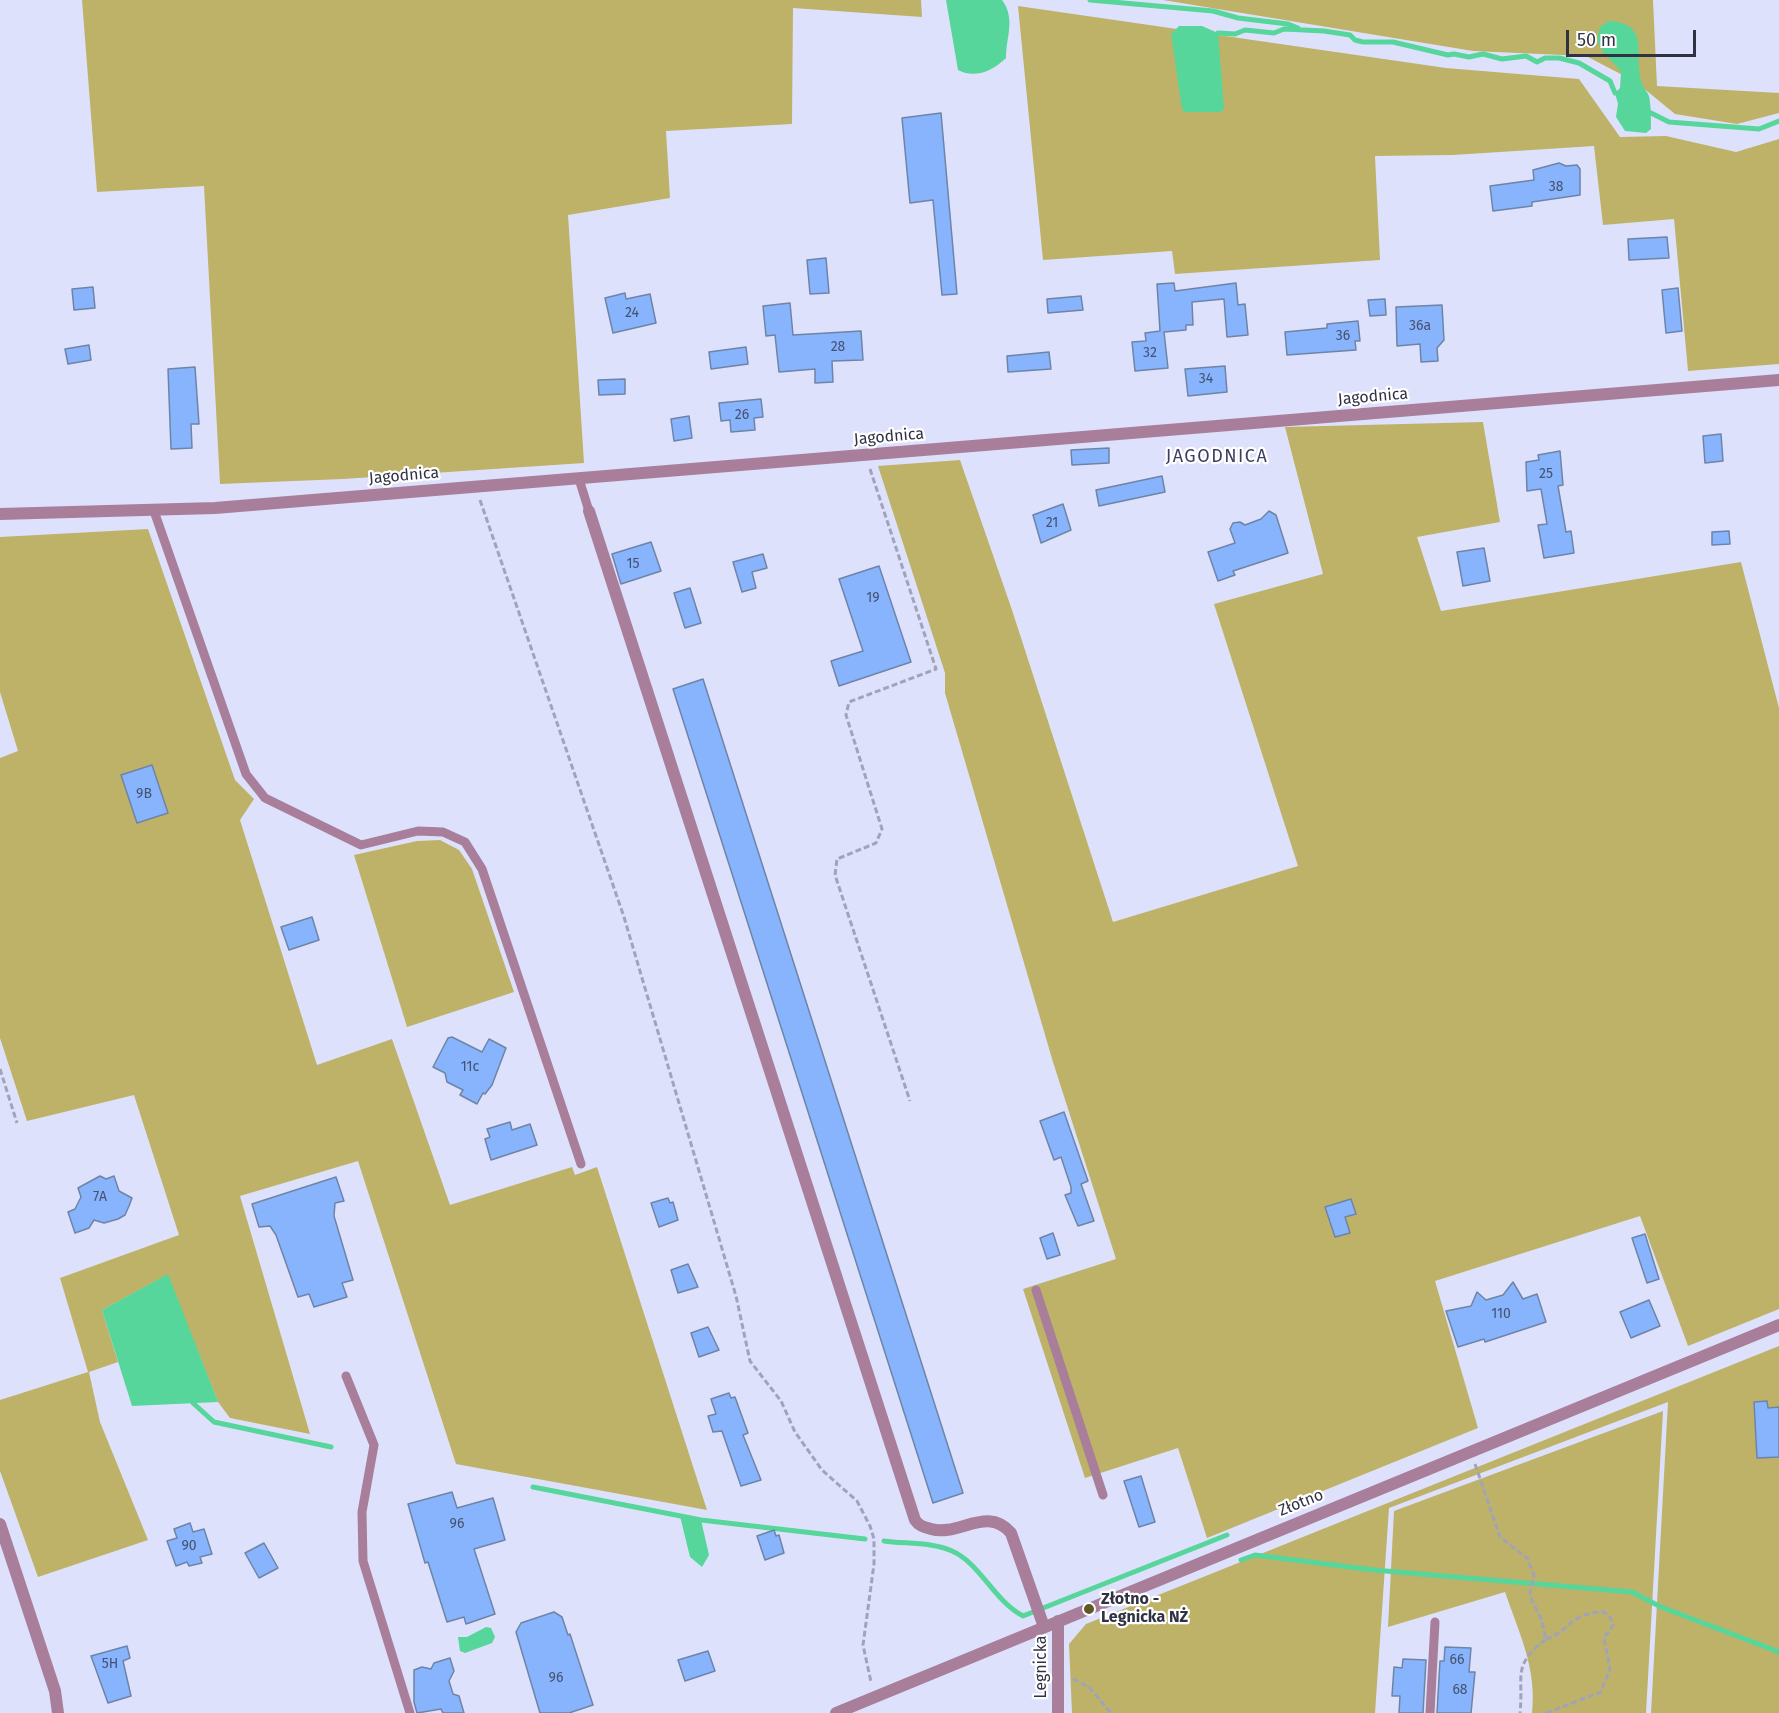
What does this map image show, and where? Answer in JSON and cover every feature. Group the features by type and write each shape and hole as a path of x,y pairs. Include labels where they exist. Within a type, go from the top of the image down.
{"street":[{"name":"Jagodnica","path":"0,514 154,511 476,487 1779,380"},
{"path":"589,511 915,1520 919,1526 943,1532 981,1520 989,1520 1007,1528 1044,1627"},
{"name":"Złotno","path":"836,1713 1779,1325"},
{"path":"0,1524 55,1691 58,1713"},
{"name":"Legnicka","path":"1058,1621 1059,1713"}],"lane":[{"path":"579,479 589,511"},
{"path":"154,511 246,774 265,798 361,844 418,831 442,832 465,842 475,856 482,869 580,1164"},
{"path":"1036,1290 1103,1495"},
{"path":"346,1377 374,1445 362,1512 363,1561 410,1713"},
{"path":"1430,1713 1435,1622"}],"path":[{"path":"866,455 936,669 849,702 846,715 882,829 876,843 837,859 835,875 910,1101"},
{"path":"476,487 624,917 736,1296 750,1361 781,1401 795,1432 822,1470 857,1501 870,1526 874,1539 874,1564 862,1645 872,1680 866,1701"},
{"path":"0,1070 17,1123"},
{"path":"1478,1474 1500,1537 1527,1558 1534,1575 1532,1601 1541,1618 1546,1638"},
{"path":"1520,1713 1523,1659 1546,1638 1558,1635 1567,1623 1589,1613 1604,1612 1610,1617 1613,1625 1604,1638 1610,1669 1601,1692 1546,1713"},
{"path":"1058,1672 1089,1687 1111,1713"}],"shaded area":[{"path":"82,0 921,0 922,17 793,8 792,124 666,131 670,198 568,215 584,463 343,479 220,484 204,186 97,192"},
{"path":"946,0 1002,0 1009,14 1006,58 990,70 977,74 958,70"},
{"path":"1163,0 1653,0 1657,86 1779,93 1779,113 1737,124 1675,114 1636,82 1586,56 1473,51"},
{"path":"1018,6 1446,68 1579,79 1620,137 1666,136 1736,152 1779,139 1779,364 1688,371 1674,219 1603,225 1594,146 1453,155 1375,156 1380,260 1175,274 1172,251 1043,260"},
{"path":"1609,21 1623,23 1636,35 1640,73 1650,103 1651,129 1646,133 1625,131 1616,117 1618,104 1615,93 1620,88 1621,72 1603,52 1598,41 1600,27"},
{"path":"1179,26 1202,26 1218,33 1224,109 1220,112 1185,112 1182,109 1171,34"},
{"path":"1483,422 1500,522 1417,537 1441,611 1741,562 1779,708 1779,1309 1688,1346 1640,1216 1435,1281 1478,1428 1207,1538 1178,1448 1085,1478 1023,1289 1116,1259 1053,1062 945,693 945,673 878,466 960,460 1012,610 1113,922 1298,866 1214,604 1323,574 1285,427"},
{"path":"148,529 235,780 254,799 240,820 317,1065 392,1039 450,1205 572,1167 575,1175 597,1167 707,1510 456,1464 358,1161 240,1196 310,1434 230,1418 218,1402 167,1275 102,1310 118,1362 89,1372 100,1422 148,1540 38,1577 0,1471 0,1400 88,1372 60,1278 179,1235 134,1095 27,1121 0,1038 0,758 18,751 0,692 0,537"},
{"path":"440,840 459,850 472,869 514,992 407,1027 354,855 417,841"},
{"path":"168,1274 218,1402 132,1406 102,1310"},
{"path":"1779,1346 1779,1713 1651,1713 1668,1402 1389,1508 1375,1713 1072,1713 1069,1644 1086,1624"},
{"path":"1663,1411 1646,1713 1532,1713 1532,1681 1526,1651 1505,1592 1388,1627 1394,1511"},
{"path":"680,1516 701,1520 709,1555 702,1567 690,1557"},
{"path":"486,1627 491,1628 495,1637 492,1643 465,1653 460,1651 458,1637 467,1637"}],"building":[{"path":"941,113 957,294 942,295 933,200 910,203 902,118"},
{"path":"1559,163 1566,166 1577,165 1580,169 1580,195 1532,202 1532,206 1493,211 1490,186 1534,180 1533,170"},
{"path":"1667,237 1669,258 1629,260 1628,239"},
{"path":"826,258 829,293 810,294 807,260"},
{"path":"1174,283 1175,291 1236,283 1238,305 1245,304 1248,335 1227,337 1224,299 1192,302 1193,325 1186,325 1186,330 1164,332 1168,368 1135,371 1132,342 1146,341 1145,333 1160,331 1157,284"},
{"path":"93,287 95,308 74,310 72,289"},
{"path":"1678,288 1682,331 1666,333 1662,290"},
{"path":"625,293 626,299 650,294 656,323 613,333 605,298"},
{"path":"1081,296 1083,310 1048,313 1047,299"},
{"path":"1385,299 1386,315 1370,316 1368,300"},
{"path":"790,303 793,335 861,331 863,360 832,361 833,382 815,383 815,369 779,372 775,335 766,336 763,306"},
{"path":"1442,305 1444,340 1437,348 1438,361 1421,362 1420,344 1397,346 1396,307"},
{"path":"1358,321 1360,341 1355,341 1356,350 1287,355 1285,332 1327,328 1327,324"},
{"path":"89,345 91,360 68,364 65,349"},
{"path":"746,347 748,364 711,369 709,352"},
{"path":"1049,352 1051,369 1008,372 1007,356"},
{"path":"1225,366 1227,392 1188,396 1185,369"},
{"path":"195,367 199,424 191,424 192,448 171,449 168,369"},
{"path":"625,379 625,394 599,395 598,380"},
{"path":"761,399 763,417 754,418 755,430 731,432 730,420 721,421 719,403"},
{"path":"689,416 692,438 674,441 671,419"},
{"path":"1721,434 1723,461 1705,463 1703,436"},
{"path":"1109,448 1109,463 1072,465 1071,450"},
{"path":"1560,451 1563,485 1558,486 1566,532 1571,531 1574,553 1544,558 1538,525 1547,524 1541,489 1527,491 1526,462 1539,460 1538,455"},
{"path":"1162,476 1165,492 1099,506 1096,490"},
{"path":"1063,504 1071,530 1041,543 1033,515"},
{"path":"1269,511 1276,515 1288,553 1233,571 1235,575 1218,581 1208,552 1235,543 1230,529 1233,523 1240,522 1245,525 1261,519"},
{"path":"1729,531 1730,544 1712,545 1712,532"},
{"path":"651,542 661,571 621,584 612,554"},
{"path":"1484,548 1490,581 1463,586 1457,552"},
{"path":"763,554 767,568 752,572 756,588 742,592 733,562"},
{"path":"879,566 911,662 839,686 831,661 863,651 839,579"},
{"path":"690,588 701,623 685,628 674,593"},
{"path":"703,679 963,1493 933,1503 673,689"},
{"path":"152,765 168,813 137,823 121,775"},
{"path":"312,917 319,940 289,950 281,927"},
{"path":"452,1037 482,1052 489,1039 506,1048 492,1085 485,1094 483,1093 477,1104 460,1095 463,1090 447,1082 445,1073 433,1067 448,1038"},
{"path":"1064,1112 1088,1181 1081,1184 1094,1221 1078,1226 1065,1195 1071,1193 1071,1187 1061,1157 1054,1160 1040,1121"},
{"path":"510,1122 512,1130 530,1124 537,1145 491,1160 485,1139 490,1137 487,1129"},
{"path":"100,1176 106,1179 114,1176 119,1191 132,1198 129,1206 125,1215 118,1219 104,1223 94,1220 89,1228 75,1233 68,1212 75,1209 81,1197 78,1188"},
{"path":"336,1177 344,1201 335,1203 334,1216 353,1280 342,1283 347,1297 314,1307 309,1294 298,1297 276,1235 270,1226 259,1227 252,1204"},
{"path":"668,1198 670,1203 673,1202 678,1220 659,1227 651,1203"},
{"path":"1351,1199 1356,1214 1345,1217 1350,1233 1335,1237 1325,1207"},
{"path":"1053,1233 1060,1255 1047,1259 1040,1238"},
{"path":"1645,1234 1659,1279 1647,1283 1632,1238"},
{"path":"688,1264 698,1287 678,1293 671,1270"},
{"path":"1513,1282 1523,1299 1537,1294 1546,1322 1485,1342 1484,1339 1458,1347 1446,1311 1471,1306 1477,1292 1486,1300 1503,1295"},
{"path":"1649,1300 1660,1326 1631,1338 1620,1312"},
{"path":"708,1327 719,1350 699,1357 691,1333"},
{"path":"729,1393 731,1398 735,1397 748,1433 743,1435 761,1480 741,1486 722,1431 713,1432 708,1416 716,1414 711,1399"},
{"path":"1767,1401 1768,1408 1779,1407 1779,1457 1757,1458 1754,1402"},
{"path":"1141,1476 1155,1522 1139,1527 1124,1481"},
{"path":"452,1492 457,1508 493,1498 505,1540 474,1549 495,1614 466,1624 464,1617 447,1622 428,1562 425,1563 408,1504"},
{"path":"190,1523 193,1532 204,1529 212,1554 200,1557 202,1563 189,1566 187,1562 176,1566 167,1541 177,1538 174,1529"},
{"path":"774,1530 776,1536 779,1535 784,1553 765,1560 757,1536"},
{"path":"264,1543 278,1568 259,1578 245,1553"},
{"path":"554,1612 562,1617 568,1635 570,1634 593,1705 569,1713 540,1713 516,1632 521,1623"},
{"path":"127,1646 130,1658 123,1661 131,1696 108,1703 91,1656"},
{"path":"1445,1647 1471,1648 1469,1672 1475,1672 1471,1713 1437,1713 1440,1661 1444,1661"},
{"path":"708,1651 715,1671 685,1681 678,1660"},
{"path":"450,1658 454,1671 449,1681 453,1694 459,1696 464,1713 443,1713 441,1709 417,1713 414,1702 414,1670 422,1667 431,1669 434,1663"},
{"path":"1403,1659 1426,1660 1423,1713 1399,1713 1400,1696 1392,1696 1394,1667 1402,1668"}],"waterway":[{"path":"1090,0 1213,11 1238,18 1288,24 1298,28"},
{"path":"1218,33 1235,34 1245,30 1274,33 1284,29 1324,31 1350,35 1355,40 1363,42 1393,42 1448,55 1469,57 1483,54 1502,59 1526,56 1537,62 1545,58 1559,58 1579,63 1610,81 1615,93"},
{"path":"1649,112 1669,122 1759,129 1779,121"},
{"path":"193,1403 214,1422 331,1447"},
{"path":"533,1487 701,1520 865,1539"},
{"path":"884,1541 928,1545 952,1551 971,1564 1004,1601 1023,1616 1227,1535"},
{"path":"1241,1560 1255,1555 1374,1570 1632,1592 1661,1607 1779,1652"}],"place":[{"name":"Złotno - Legnicka NŻ","path":"1089,1609"}],"district":[{"name":"JAGODNICA","path":"1217,457"}]}
